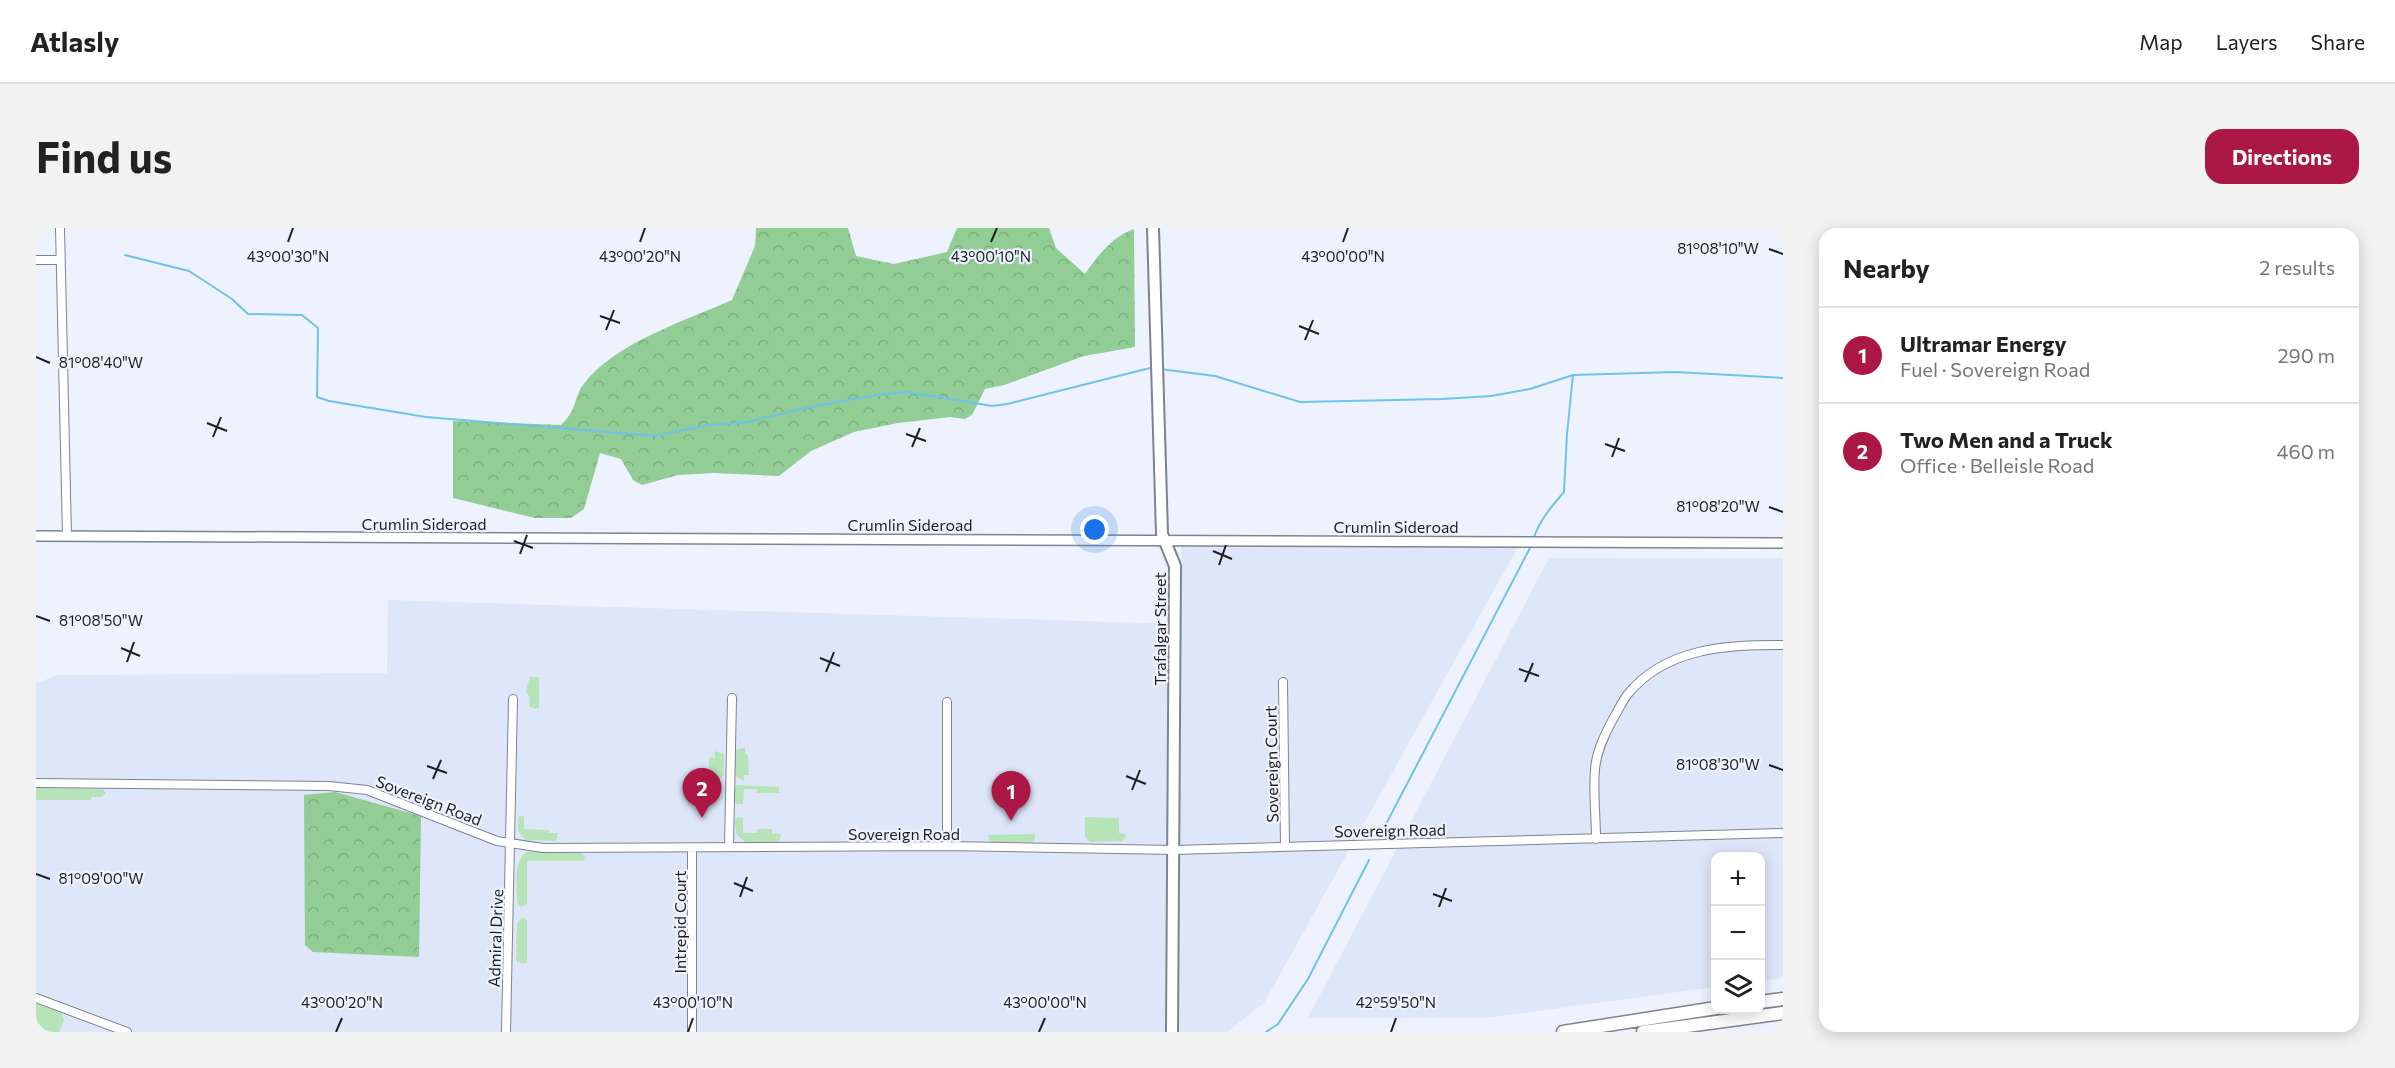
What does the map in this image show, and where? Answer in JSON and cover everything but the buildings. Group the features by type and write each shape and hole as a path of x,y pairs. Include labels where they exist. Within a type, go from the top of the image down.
{"highway":[{"path":"1765,1001 1783,999"},
{"path":"1563,1032 1711,1009"},
{"path":"1643,1032 1783,1013"}],"main road":[{"name":"Trafalgar Street","path":"1153,228 1162,534 1175,566 1172,1032"}],"street":[{"path":"60,228 67,536"},
{"path":"36,260 60,260"},
{"name":"Crumlin Sideroad","path":"36,536 1783,543"},
{"path":"1596,839 1594,770 1600,744 1627,695 1652,672 1678,657 1710,649 1750,644 1783,645"},
{"name":"Sovereign Court","path":"1283,682 1285,846"},
{"path":"729,847 732,698"},
{"name":"Admiral Drive","path":"506,1032 512,844 513,699"},
{"path":"947,702 947,846"},
{"name":"Sovereign Road","path":"36,783 329,786 367,790 497,841 543,848 947,846 1174,850 1783,833"},
{"name":"Intrepid Court","path":"692,848 692,1032"},
{"path":"36,998 127,1032"}],"shaded area":[{"path":"1181,545 1519,545 1264,1003 1227,1032 36,1032 36,684 56,675 387,673 388,600 1180,624"},
{"path":"1549,558 1783,558 1783,978 1765,980 1765,852 1711,852 1711,988 1487,1018 1308,1018"}],"green space":[{"path":"756,228 848,228 856,256 894,264 947,252 957,228 1049,228 1056,248 1085,274 1112,242 1134,229 1135,347 1084,356 1004,385 985,389 972,415 965,419 950,417 898,423 854,432 811,451 779,476 714,473 678,475 642,485 633,480 621,459 600,453 584,509 571,518 535,518 453,498 453,421 561,425 573,409 583,385 612,357 631,345 673,325 732,300 755,246"},
{"path":"530,677 539,677 539,708 535,709 529,706 530,698 526,691"},
{"path":"745,748 745,754 748,755 749,775 744,775 744,781 735,776 735,752 737,749"},
{"path":"715,751 724,754 724,775 720,779 715,779 715,772 709,773 709,757 715,758"},
{"path":"737,785 779,787 779,793 757,793 757,789 744,789 743,804 737,804 735,787"},
{"path":"36,788 103,789 106,793 102,797 92,797 91,800 36,800"},
{"path":"335,792 421,816 419,957 313,952 305,945 304,795"},
{"path":"524,816 524,829 549,830 549,833 558,833 556,841 526,840 518,831 518,817"},
{"path":"1085,817 1119,818 1119,833 1125,834 1126,837 1122,841 1090,842 1085,837"},
{"path":"743,818 743,833 757,833 757,829 772,829 772,834 781,834 779,842 745,842 736,834 735,819"},
{"path":"1035,834 1032,842 993,842 989,840 988,835"},
{"path":"526,852 581,852 585,857 583,861 527,861 527,904 521,907 517,903 517,869"},
{"path":"523,917 527,920 527,962 524,964 516,961 517,923"},
{"path":"36,1003 62,1013 64,1021 59,1032 40,1032 36,1028"}],"waterway":[{"path":"125,255 189,271 232,299 248,314 302,315 318,328 317,397 426,417 655,436 709,425 747,422 876,395 908,392 992,406 1007,404 1155,368"},
{"path":"1160,369 1215,376 1300,402 1491,396 1530,389 1573,375 1676,372 1783,378"},
{"path":"1533,540 1542,520 1564,492 1573,375"},
{"path":"1384,828 1531,546"},
{"path":"1266,1032 1278,1024 1308,979 1369,860"}],"place":[{"name":"Two Men and a Truck","path":"702,818"},
{"name":"Ultramar Energy","path":"1011,821"}]}
